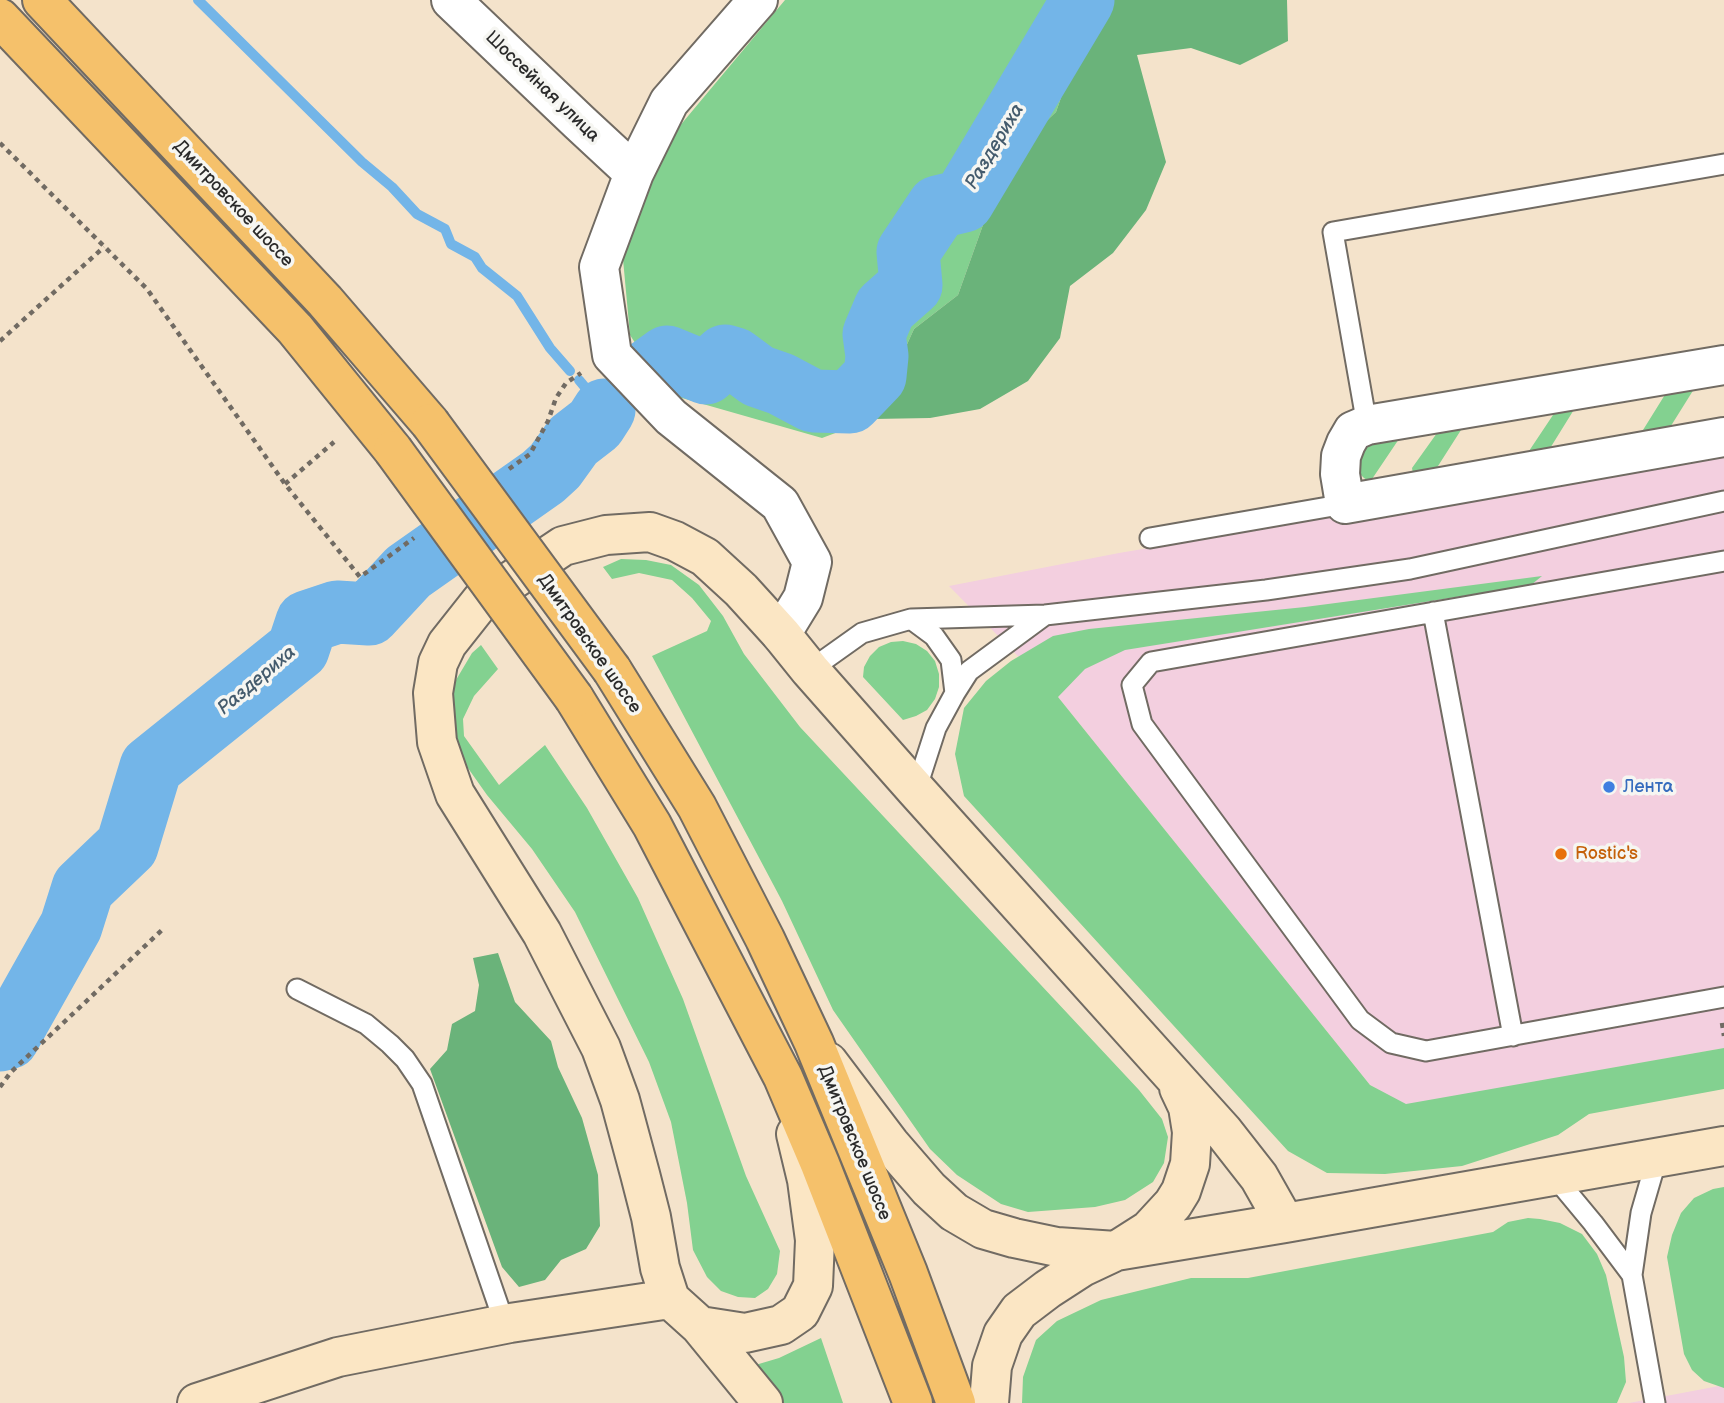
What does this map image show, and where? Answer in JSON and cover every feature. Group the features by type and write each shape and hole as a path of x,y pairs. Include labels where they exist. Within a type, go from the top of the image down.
{"highway":[{"name":"Дмитровское шоссе","path":"42,0 325,301 429,423 612,670 697,807 765,939 814,1043 908,1273 956,1403"},
{"path":"0,18 295,329 393,450 574,698 652,825 783,1077 820,1164 913,1403"}],"street":[{"name":"Шоссейная улица","path":"452,0 634,173"},
{"path":"758,0 669,102 634,173 599,267 612,355 671,417 779,504 812,562 803,598 781,634"},
{"path":"1724,365 1367,425 1353,431 1346,443 1341,456 1340,474 1345,504 1724,437"},
{"path":"763,1403 699,1326 670,1299 660,1268 651,1217 620,1100 601,1048 542,933 455,793 437,742 433,694 438,663 447,644 481,601 563,546 607,535 650,531 705,557 741,590 916,790 1223,1131 1259,1177 1285,1223"},
{"path":"814,1043 890,1144 929,1189 954,1212 983,1229 1057,1247 1116,1251 1724,1146"},
{"path":"989,1403 992,1366 1003,1334 1019,1311 1082,1267 1116,1251 1149,1230 1181,1191 1190,1164 1192,1132 1188,1107 1171,1073"},
{"path":"699,1326 745,1333 781,1325 800,1312 813,1286 815,1240 807,1180 783,1077"},
{"path":"197,1403 338,1357 505,1325 670,1299"}],"lane":[{"path":"1367,425 1333,232 1724,164"},
{"path":"810,670 862,632 911,618 1045,615 1266,590 1410,569 1724,501"},
{"path":"1150,538 1345,504"},
{"path":"1724,561 1151,662 1132,685 1142,724 1360,1020 1391,1043 1426,1051 1724,997"},
{"path":"1433,612 1513,1036"},
{"path":"916,790 936,728 969,671 1045,615"},
{"path":"911,618 934,636 951,660 955,693"},
{"path":"297,989 366,1024 405,1059 422,1084 505,1325"},
{"path":"1655,1403 1632,1275 1641,1213 1657,1158"},
{"path":"1553,1176 1632,1275"}],"path":[{"path":"0,341 104,247"},
{"path":"285,484 334,442"},
{"path":"0,1087 11,1072 163,929"}],"shaded area":[{"path":"1724,451 1724,1048 1406,1105 1370,1085 1058,697 949,586 1119,553"},
{"path":"1724,1387 1724,1403 1629,1403"}],"green space":[{"path":"785,0 1107,0 1090,14 1056,112 1019,147 994,194 958,295 914,329 873,419 822,438 668,394 630,335 623,259 668,140"},
{"path":"1107,0 1287,0 1288,41 1240,65 1191,48 1137,55 1166,162 1146,210 1113,253 1070,286 1060,338 1028,381 980,409 930,418 873,419 914,329 958,295 994,194 1019,147 1056,112 1090,14"},
{"path":"1671,385 1694,389 1664,437 1645,437 1643,430"},
{"path":"1559,406 1575,408 1544,458 1532,459 1529,451"},
{"path":"1455,423 1461,430 1431,477 1414,479 1412,468 1442,426"},
{"path":"1403,433 1370,482 1357,471 1359,447"},
{"path":"621,559 671,565 699,585 723,616 744,654 800,727 1139,1090 1162,1119 1168,1137 1164,1163 1153,1182 1125,1200 1095,1207 1028,1212 1001,1204 957,1175 930,1149 833,1010 782,901 652,656 707,631 711,621 672,580 639,573 612,579 603,567"},
{"path":"1542,576 1531,585 1125,650 1085,669 1058,697 1370,1085 1406,1104 1724,1048 1724,1089 1589,1114 1558,1135 1462,1166 1385,1174 1327,1173 1288,1151 964,796 955,754 964,708 986,681 1011,661 1053,636 1089,629 1305,607"},
{"path":"903,641 916,644 927,651 935,661 939,687 927,710 903,720 863,677 864,667 879,647"},
{"path":"481,645 498,669 474,696 463,719 464,736 499,785 545,745 587,808 638,898 683,999 746,1176 780,1251 777,1274 768,1289 755,1298 738,1297 721,1291 707,1277 693,1250 671,1122 649,1062 575,912 532,849 487,795 458,754 449,721 453,685 472,653"},
{"path":"498,953 515,1002 551,1041 558,1067 582,1118 598,1175 600,1226 586,1249 561,1260 545,1280 519,1287 502,1267 430,1069 447,1050 452,1024 475,1011 479,985 473,958"},
{"path":"1724,1187 1724,1388 1704,1381 1692,1370 1684,1354 1667,1257 1681,1213 1694,1198"},
{"path":"1528,1218 1560,1223 1582,1234 1597,1254 1606,1275 1624,1357 1626,1382 1617,1403 1022,1403 1023,1377 1036,1340 1057,1321 1101,1300 1191,1278 1248,1278 1493,1232 1508,1222"},
{"path":"821,1338 843,1403 780,1403 752,1366 779,1358"}],"waterway":[{"path":"198,0 417,214 445,229 451,244 475,257 482,268 517,296 550,348 570,371"},
{"name":"Раздериха","path":"645,373 667,357 706,373 725,356 735,359 758,376 781,384 813,401 850,402 875,376 877,356 874,334 885,308 911,285 908,252 938,207 963,201 1083,0"},
{"path":"579,380 604,410"},
{"name":"Раздериха","path":"0,1040 8,1038 71,926 83,888 127,846 151,767 298,649 307,622 337,612 369,614 408,572 543,477 555,466 573,441 595,424 604,410"}],"place":[{"name":"Лента","path":"1609,787"},
{"name":"Rostic's","path":"1561,854"}]}
